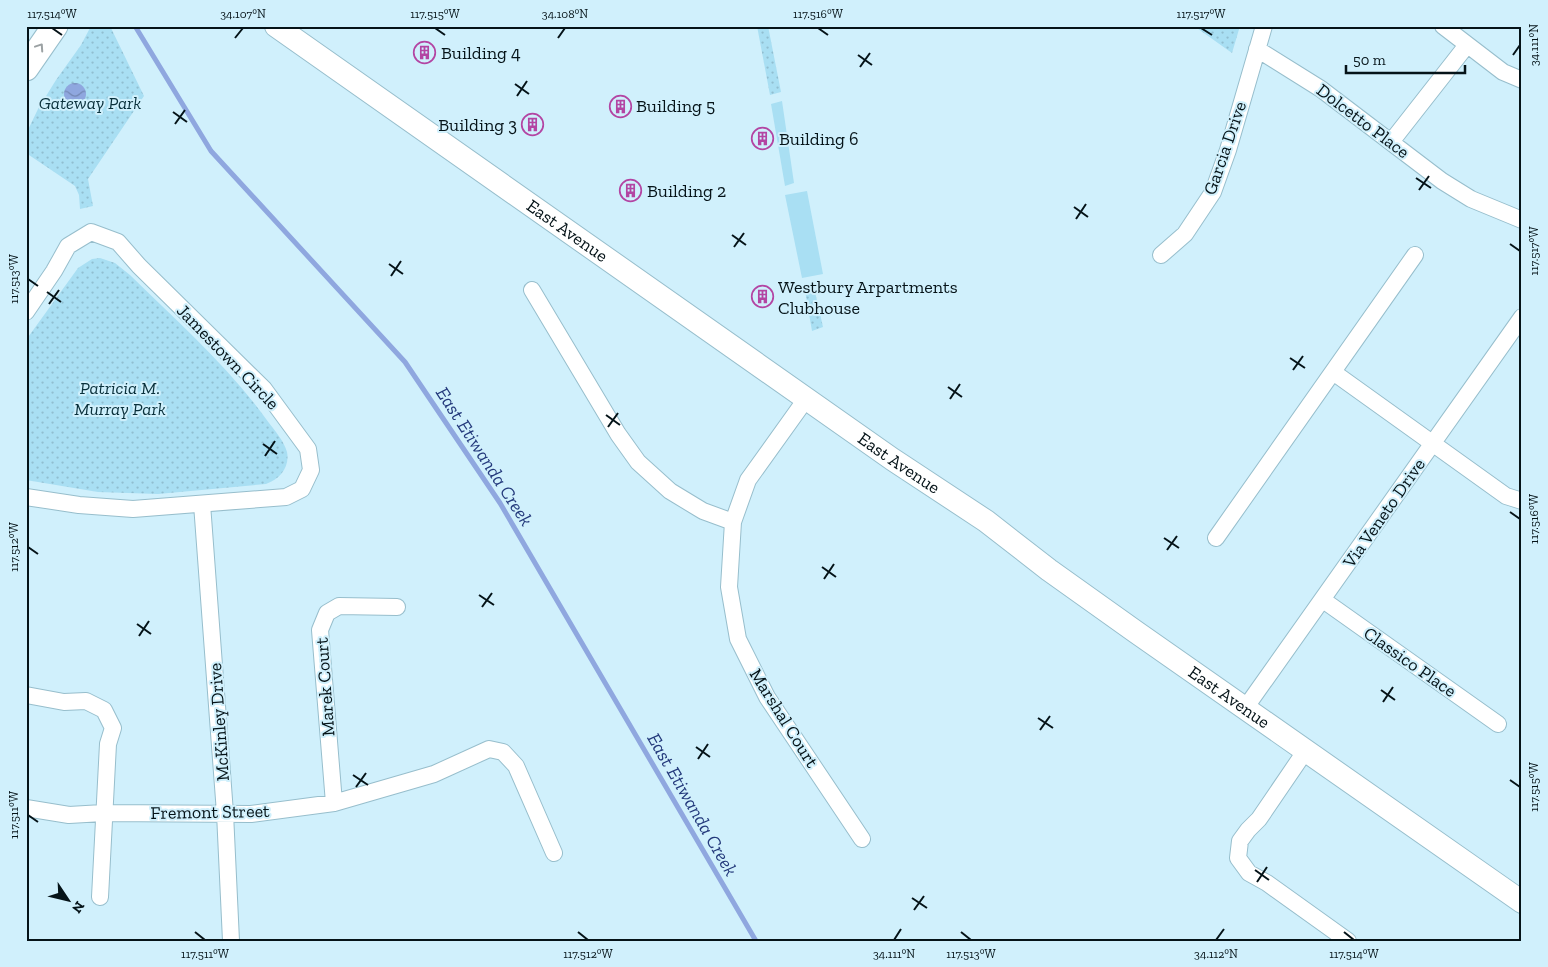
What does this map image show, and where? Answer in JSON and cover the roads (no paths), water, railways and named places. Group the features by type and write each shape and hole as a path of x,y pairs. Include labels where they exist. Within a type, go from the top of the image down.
{"main road":[{"path":"26,68 55,26"},
{"name":"East Avenue","path":"276,26 892,459 986,521 1049,570 1522,902"}],"street":[{"name":"Garcia Drive","path":"1161,256 1185,234 1213,192 1228,150 1264,26"},
{"path":"1443,26 1503,72 1522,80"},
{"path":"1391,142 1467,45"},
{"name":"Dolcetto Place","path":"1257,49 1321,89 1442,181 1471,199 1522,220"},
{"name":"Jamestown Circle","path":"26,312 68,246 91,232 118,242 139,266 264,389 308,449 311,470 302,489 286,497 133,509 79,505 26,497"},
{"path":"1216,538 1415,255"},
{"path":"532,290 618,434 638,462 670,491 703,511 733,522"},
{"name":"Via Veneto Drive","path":"1246,708 1522,317"},
{"path":"1333,372 1506,496 1522,500"},
{"name":"Marshal Court","path":"806,399 748,480 733,522 729,586 738,639 767,697 862,839"},
{"name":"McKinley Drive","path":"202,504 225,813 231,941"},
{"name":"Classico Place","path":"1323,600 1498,724"},
{"name":"Marek Court","path":"334,803 320,630 327,613 340,606 397,607"},
{"path":"26,696 64,702 86,701 104,710 113,728 108,744 100,897"},
{"name":"Fremont Street","path":"26,808 70,815 103,813 251,814 334,803 434,774 489,748 503,752 516,766 554,853"},
{"path":"1306,750 1259,819 1240,841 1238,858 1249,873 1267,883 1348,941"}],"water":[{"path":"75,83 85,90 86,94 79,104 75,105 65,98 64,94 71,84"}],"waterway":[{"name":"East Etiwanda Creek","path":"135,26 211,151 405,362 500,503 756,941"}],"place":[{"name":"Building 4","path":"425,53"},
{"name":"Building 5","path":"620,106"},
{"name":"Building 3","path":"533,125"},
{"name":"Building 6","path":"763,139"},
{"name":"Building 2","path":"631,191"},
{"name":"Westbury Arpartments Clubhouse","path":"762,297"}],"park label":[{"name":"Gateway Park","path":"90,103"},
{"name":"Patricia M. Murray Park","path":"120,398"}]}
